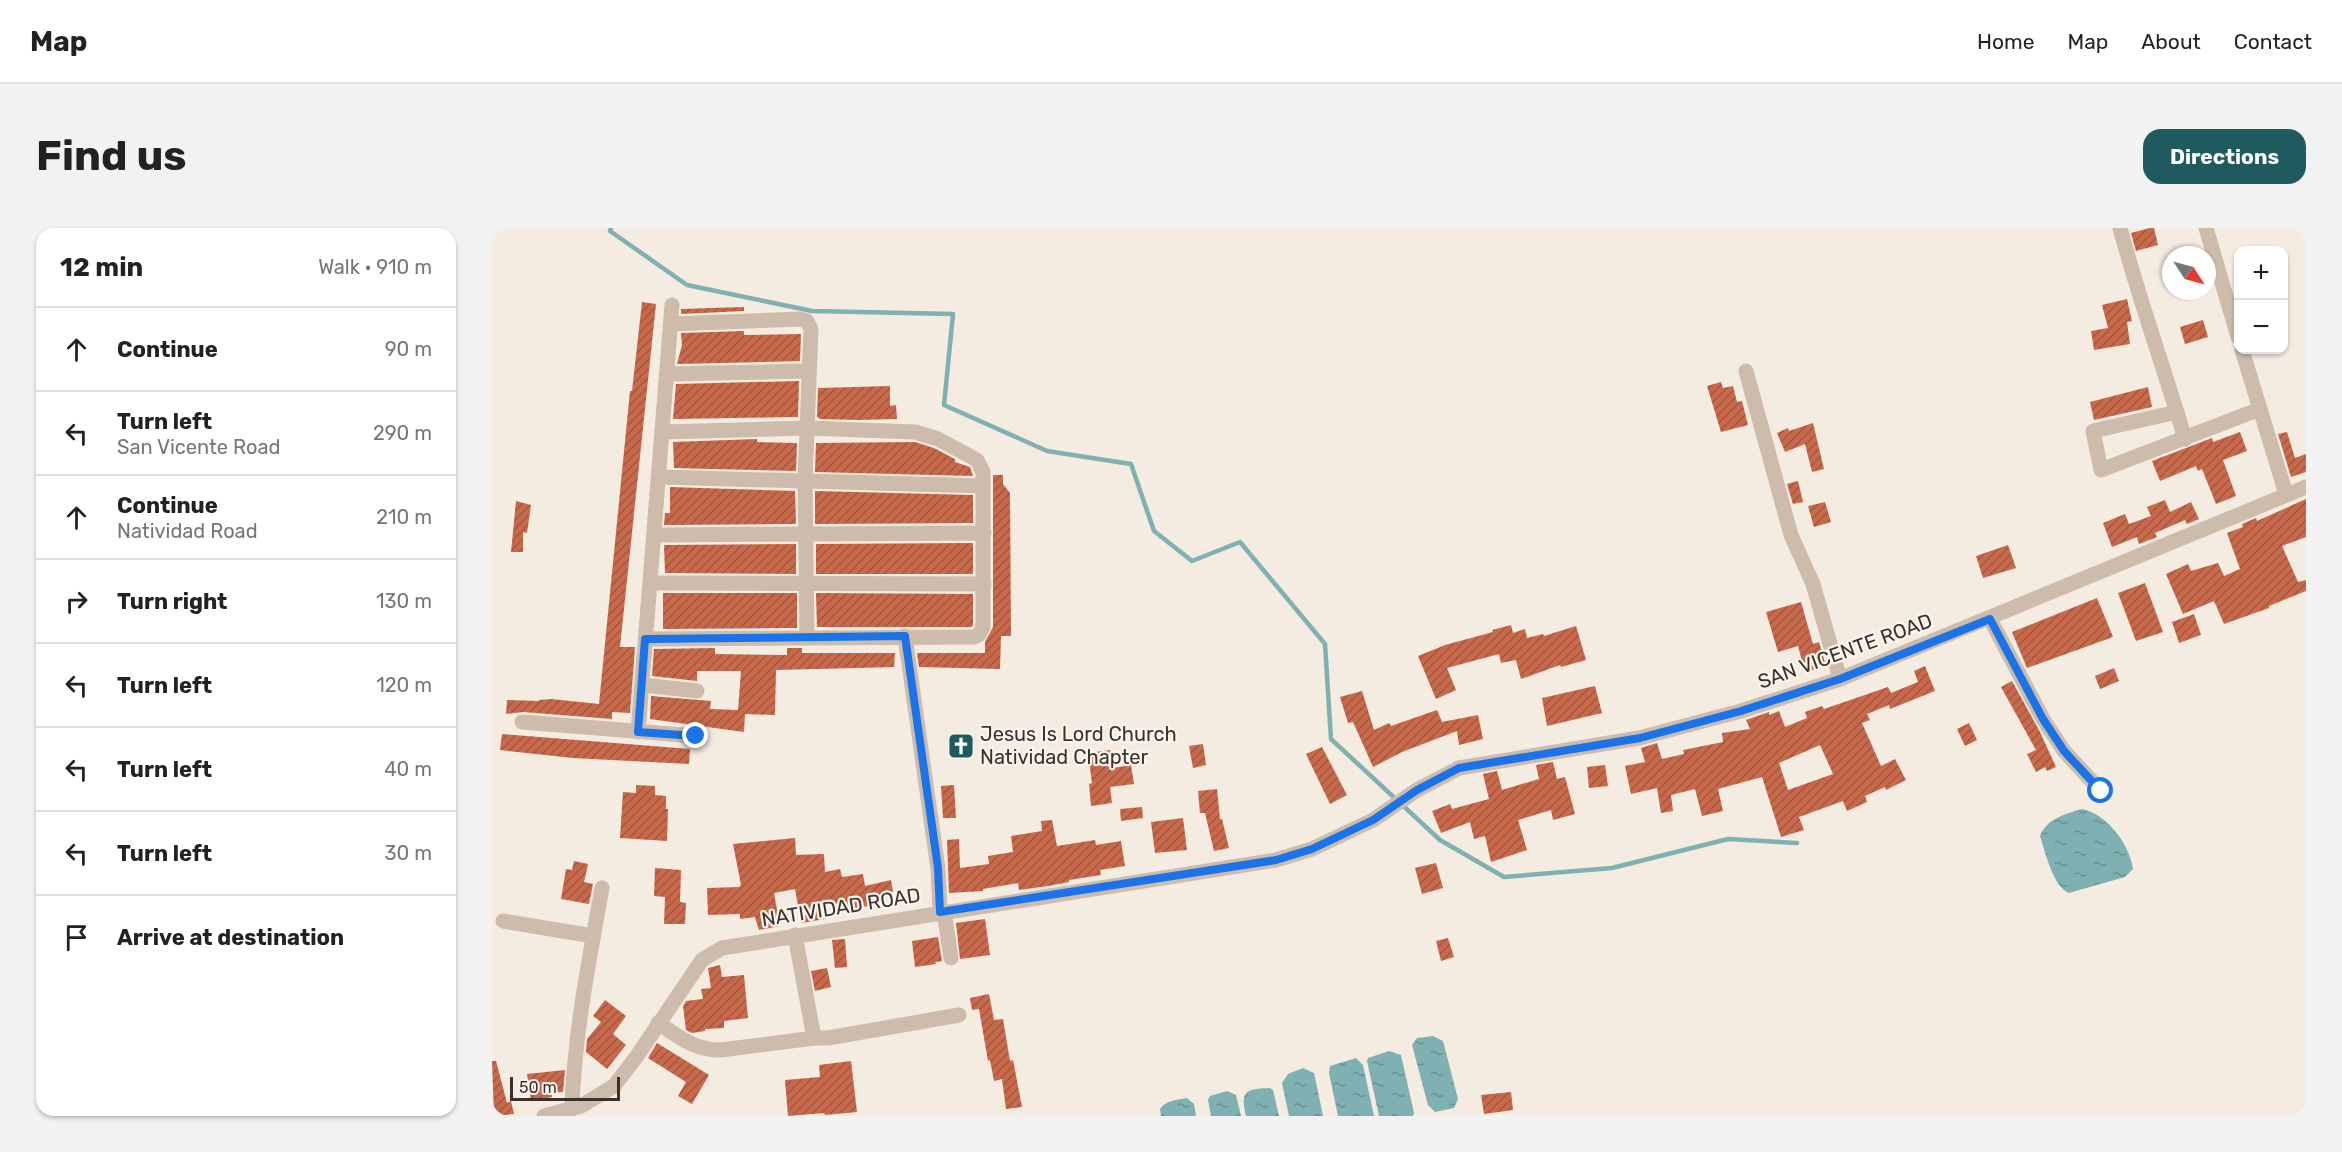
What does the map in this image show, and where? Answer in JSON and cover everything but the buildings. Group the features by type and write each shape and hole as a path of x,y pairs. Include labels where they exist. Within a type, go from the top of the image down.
{"street":[{"path":"2120,228 2138,295 2185,439"},
{"path":"2206,228 2234,323"},
{"path":"638,732 672,305"},
{"path":"671,324 800,319 807,321 811,329 805,480 807,638"},
{"path":"2243,354 2286,494"},
{"path":"667,374 809,371"},
{"path":"1746,371 1791,535 1813,584 1840,679"},
{"path":"2177,412 2093,431 2101,470 2260,409"},
{"path":"645,639 979,635 984,627 983,472 977,460 938,439 915,432 807,428 663,432"},
{"path":"659,477 983,486"},
{"name":"SAN VICENTE ROAD","path":"1386,810 1417,790 1459,768 1640,738 1741,711 1840,679 2306,487"},
{"path":"655,534 984,533"},
{"path":"651,583 984,584"},
{"path":"1990,619 2043,719 2064,751 2101,791"},
{"path":"905,636 942,911 951,958"},
{"path":"643,685 697,691"},
{"path":"522,722 696,736"},
{"name":"NATIVIDAD ROAD","path":"544,1116 572,1109 596,1099 614,1086 637,1056 695,968 712,952 722,948 795,934 1276,860 1312,849 1373,820 1386,810"},
{"path":"572,1109 582,1006 602,888"},
{"path":"502,921 593,936"},
{"path":"795,934 814,1038"},
{"path":"658,1023 694,1046 705,1050 721,1050 828,1038 959,1015"}],"water":[{"path":"2082,809 2100,817 2116,832 2127,850 2133,869 2125,877 2069,893 2058,884 2040,836 2052,821"},
{"path":"1433,1036 1443,1041 1458,1099 1454,1108 1435,1112 1428,1105 1412,1045 1417,1038"},
{"path":"1389,1051 1401,1055 1413,1116 1379,1116 1367,1061 1368,1058"},
{"path":"1356,1058 1363,1065 1374,1116 1338,1116 1329,1073 1330,1066"},
{"path":"1303,1068 1314,1073 1323,1116 1289,1116 1282,1083 1288,1074"},
{"path":"1270,1088 1273,1090 1279,1116 1246,1116 1244,1096 1246,1093 1255,1089"},
{"path":"1227,1091 1236,1095 1241,1116 1211,1116 1208,1100 1210,1096"},
{"path":"1187,1098 1194,1104 1196,1116 1161,1116 1160,1109 1165,1104"}],"waterway":[{"path":"611,228 610,231 687,285 812,311 953,314 944,405 1047,451 1131,464 1154,531 1192,561 1240,542 1325,644 1331,739 1440,840 1504,877 1612,868 1728,839 1797,843"}],"place":[{"name":"Jesus Is Lord Church Natividad Chapter","path":"961,746"}],"route":[{"path":"696,736 638,732 645,639 905,636 938,868 940,912 1276,860 1312,849 1373,820 1417,790 1459,768 1640,738 1741,711 1840,679 1990,619 2043,719 2064,751 2101,791"}]}
